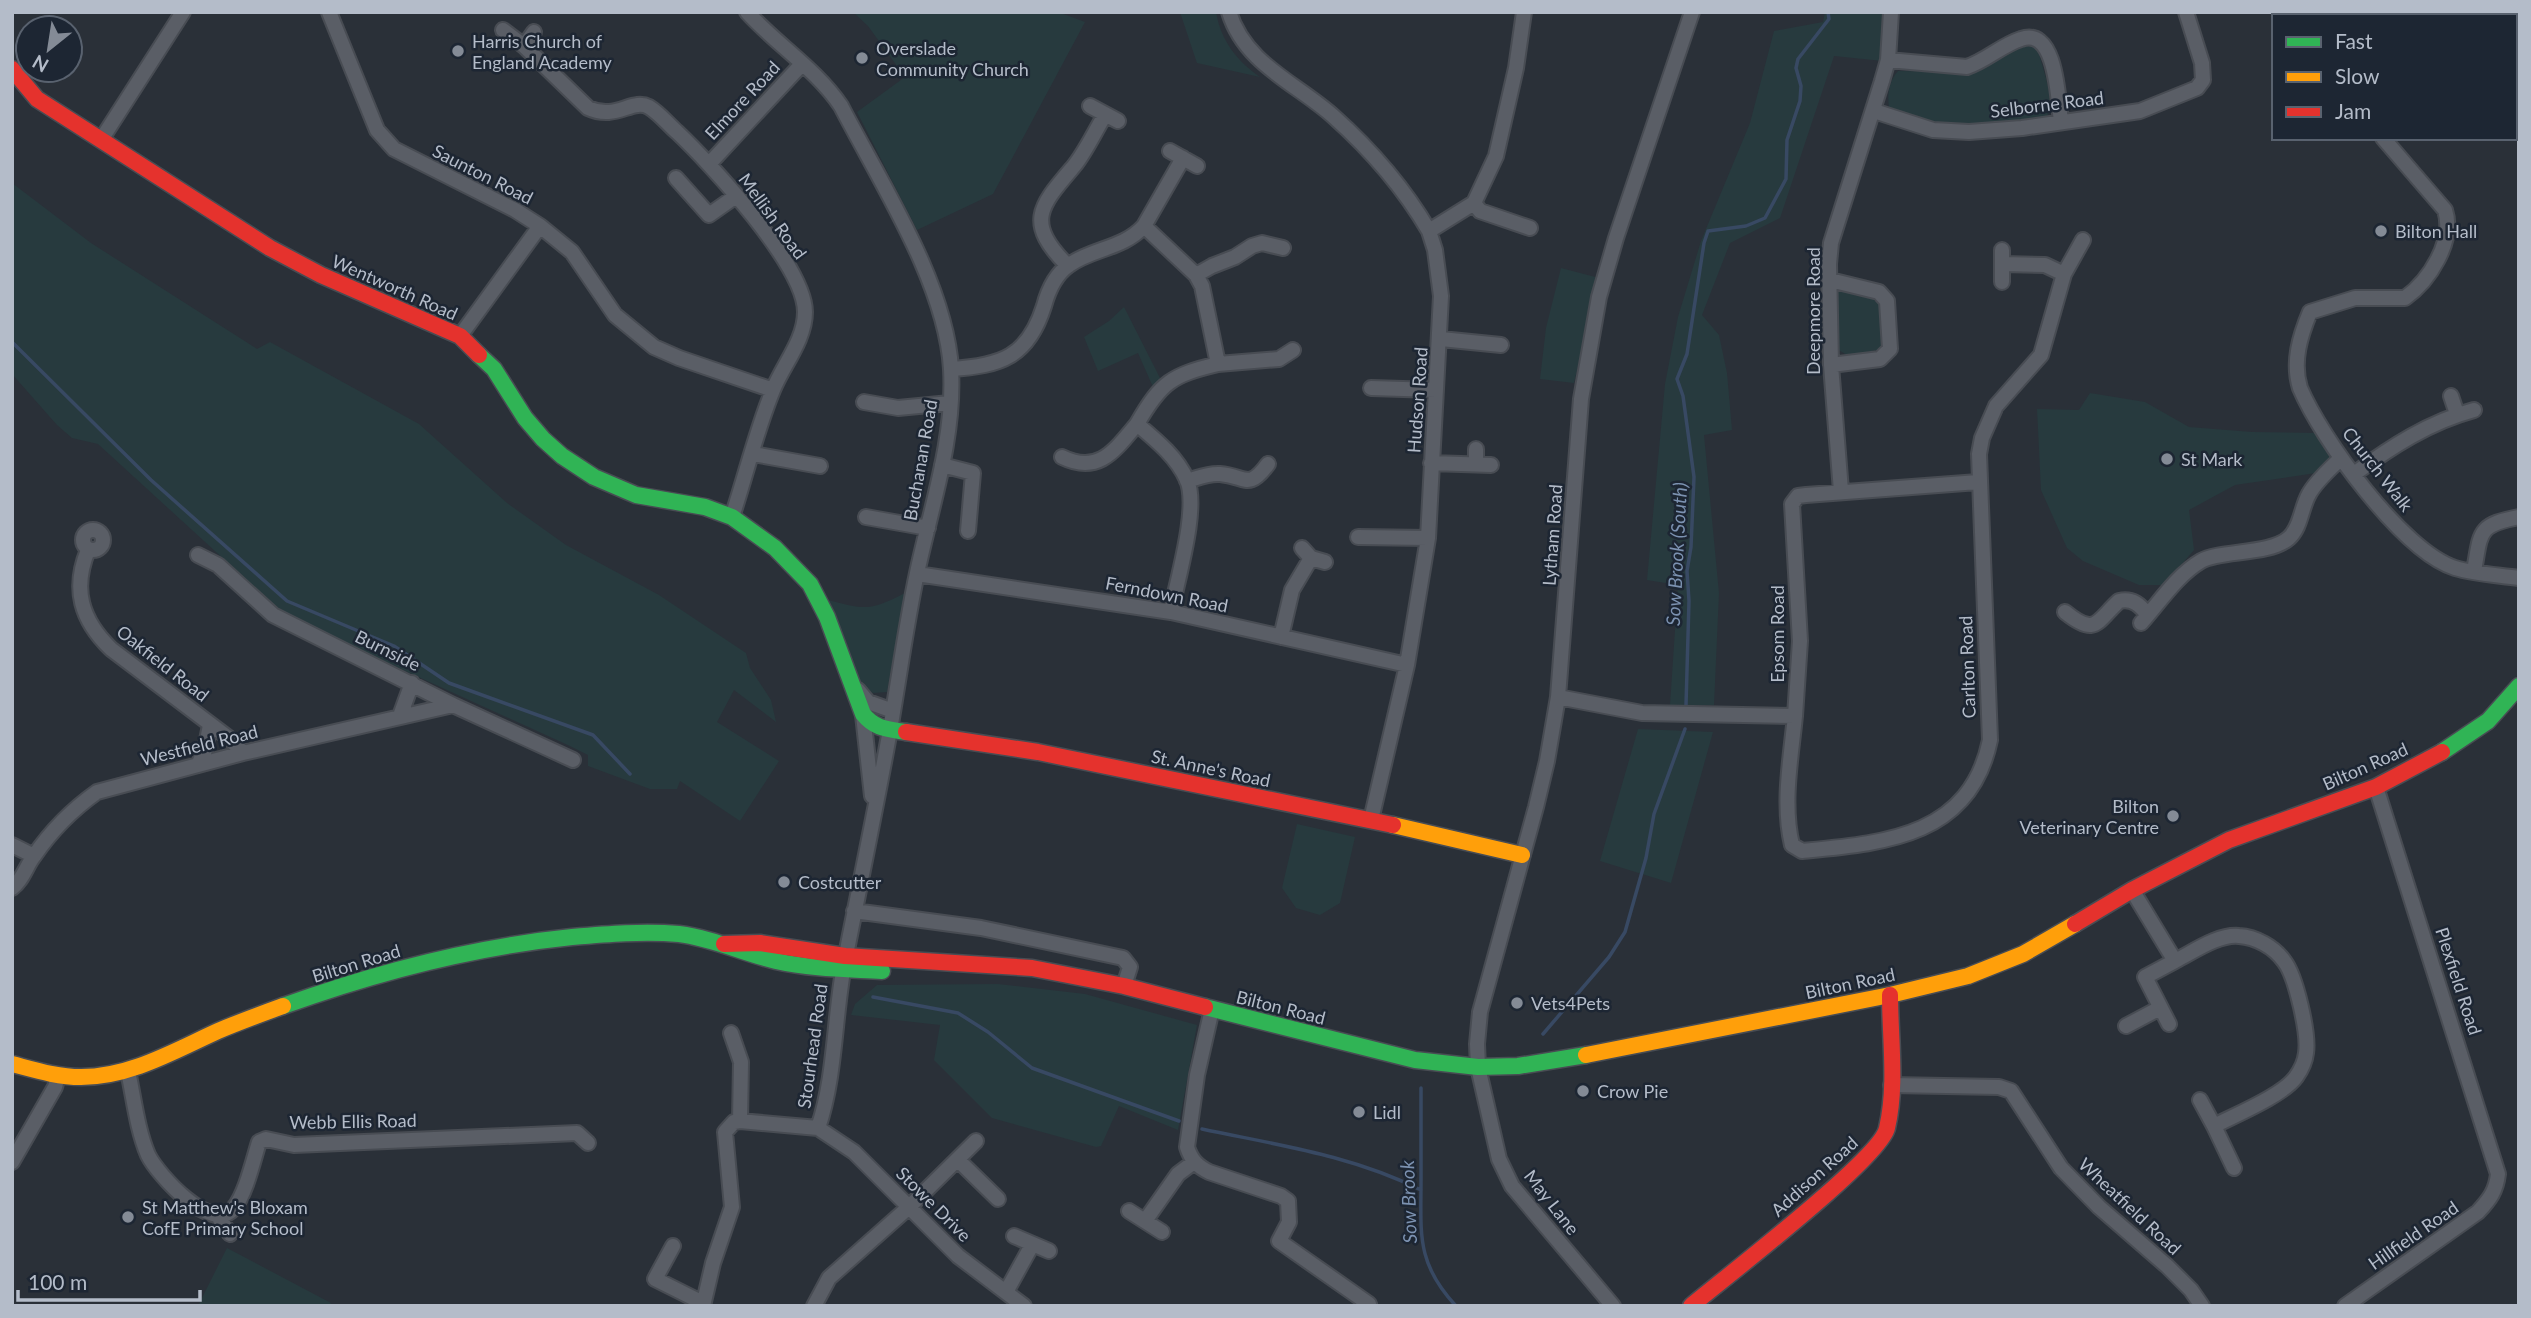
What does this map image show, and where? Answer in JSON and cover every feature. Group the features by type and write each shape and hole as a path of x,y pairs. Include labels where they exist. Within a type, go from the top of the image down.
{"main road":[{"name":"Wentworth Road","path":"12,69 37,99 270,248 321,275 460,336 494,369 525,418 562,456 594,477 636,495 705,507 732,517 775,548 810,584 827,617 863,714"},
{"name":"Bilton Road","path":"724,944 760,943 889,972 1032,968 1124,986 1415,1060 1478,1067 1518,1066 1623,1049 1890,995 1968,976 2024,954 2132,890 2229,840 2376,787 2461,740 2488,721 2519,686"},
{"path":"863,714 870,723 890,731"},
{"name":"St. Anne's Road","path":"890,731 1038,752 1371,820 1522,855"},
{"name":"Bilton Road","path":"12,1064 58,1076 100,1077 128,1071 244,1020 343,985 417,965 548,940 621,934 677,934 724,944 763,958 844,963"},
{"name":"Addison Road","path":"1701,1303 1854,1170 1875,1148 1887,1130 1891,1085 1890,995"}],"street":[{"path":"101,140 183,12"},
{"name":"Saunton Road","path":"329,12 377,130 394,149 515,210 540,226 572,253 615,315 654,347 773,390"},
{"name":"Buchanan Road","path":"747,12 830,90 841,106 908,235 942,319 951,369 950,403 942,466 917,574 890,731 844,963"},
{"name":"Hudson Road","path":"1229,12 1240,37 1253,55 1346,128 1402,189 1429,231 1438,267 1441,339 1435,390 1428,538 1407,665 1371,820"},
{"path":"1429,231 1474,203 1496,156 1516,68 1524,12"},
{"name":"Lytham Road","path":"1478,1067 1480,1012 1547,761 1558,697 1565,634 1579,415 1599,297 1616,238 1692,12"},
{"name":"Deepmore Road","path":"1841,491 1830,365 1831,243 1888,60 1891,12"},
{"name":"Selborne Road","path":"1874,111 1933,130 1969,132 2022,128 2140,111 2197,88 2203,80 2202,63 2186,12"},
{"name":"Mellish Road","path":"503,30 524,46 588,108 610,114 638,104 648,106 709,163 783,258 799,286 805,314 802,327 773,390 732,517"},
{"path":"524,46 534,32"},
{"path":"1888,60 1967,67 2023,38 2035,38 2047,48 2054,71 2061,122"},
{"name":"Elmore Road","path":"709,163 802,64"},
{"path":"1068,265 1056,253 1044,234 1041,222 1053,189 1112,118 1090,106"},
{"name":"Church Walk","path":"2385,140 2445,211 2447,218 2444,248 2435,264 2405,298 2355,298 2314,309 2309,314 2298,346 2298,379 2304,396 2341,458 2413,541 2454,568 2519,578"},
{"path":"951,369 989,365 1013,355 1027,344 1052,286 1068,265 1126,241 1144,226 1177,154 1197,166"},
{"path":"676,178 709,215 736,196"},
{"path":"1474,203 1480,211 1530,228"},
{"path":"460,336 540,226"},
{"path":"1144,226 1196,275 1202,286 1218,364"},
{"name":"Carlton Road","path":"1795,716 1788,790 1789,834 1792,845 1802,850 1887,840 1915,831 1930,825 1953,809 1975,784 1982,770 1990,740 1978,482 1982,438 2002,398 2041,355 2064,274 2083,240"},
{"path":"1196,275 1212,265 1236,257 1252,246 1274,242"},
{"path":"2002,282 2003,257 2045,265 2064,274"},
{"path":"1830,281 1879,292 1886,298 1890,349 1880,359 1830,365"},
{"path":"1441,339 1501,345"},
{"path":"1062,457 1074,470 1106,457 1137,424 1153,398 1170,381 1192,370 1218,364 1279,359 1293,350"},
{"path":"1279,359 1286,374"},
{"path":"1371,388 1435,390"},
{"path":"2451,396 2458,414"},
{"path":"864,402 898,408 950,403"},
{"path":"2354,474 2393,445 2458,414 2474,410"},
{"path":"1137,424 1161,444 1187,481 1191,506 1171,612"},
{"path":"1431,463 1483,465 1476,449"},
{"path":"753,454 820,466"},
{"path":"2065,612 2084,625 2091,625 2101,621 2119,601 2129,600 2138,605 2145,619 2181,578 2202,560 2255,550 2289,538 2297,527 2310,493 2341,458"},
{"path":"1187,481 1209,474 1221,474 1262,483 1268,464"},
{"path":"942,466 973,473 968,531"},
{"name":"Epsom Road","path":"1795,716 1800,642 1792,504 1798,496 1978,482"},
{"path":"866,517 928,528"},
{"path":"2474,571 2479,539 2486,527 2498,521 2519,517"},
{"path":"1354,537 1428,538"},
{"name":"Oakfield Road","path":"88,550 80,572 80,592 82,604 97,635 111,649 186,704 243,752"},
{"name":"Burnside","path":"198,555 218,565 273,615 412,682 453,705 573,760"},
{"path":"1281,637 1292,590 1313,556"},
{"name":"Ferndown Road","path":"917,574 1171,612 1407,665"},
{"path":"400,716 412,682"},
{"path":"853,683 868,702 893,710"},
{"path":"1558,697 1663,714 1795,716"},
{"name":"Westfield Road","path":"12,888 60,823 97,792 243,752 453,705"},
{"path":"863,714 873,811"},
{"path":"198,765 205,750 209,725"},
{"name":"Plexfield Road","path":"2376,787 2495,1162 2498,1174 2496,1188"},
{"path":"12,845 34,856"},
{"path":"2132,890 2175,961"},
{"path":"854,911 981,928 1123,958 1130,967 1124,986"},
{"path":"2169,1024 2146,977 2222,938 2239,936 2267,945 2284,960 2295,983 2306,1051 2303,1065 2295,1079 2275,1094 2214,1126"},
{"name":"Stourhead Road","path":"818,1128 826,1106 844,963"},
{"path":"2126,1026 2160,1008"},
{"path":"1212,1009 1197,1075 1188,1147 1194,1162 1209,1172 1281,1196 1288,1201 1289,1222 1279,1241 1369,1304"},
{"path":"731,1033 741,1062 740,1121"},
{"name":"May Lane","path":"1478,1067 1499,1159 1512,1186 1613,1306"},
{"path":"128,1071 149,1158 163,1177 198,1209 217,1215 230,1234"},
{"path":"12,1162 55,1087 58,1076"},
{"name":"Wheatfield Road","path":"1891,1085 1999,1087 2011,1091 2062,1168 2099,1207 2191,1290 2202,1306"},
{"path":"2200,1100 2234,1168"},
{"path":"673,1246 655,1279 703,1304 732,1207 725,1132 734,1122 740,1121 818,1128"},
{"name":"Stowe Drive","path":"818,1128 855,1152 958,1256 1024,1306"},
{"name":"Webb Ellis Road","path":"217,1215 233,1209 259,1142 266,1139 304,1144 577,1133 588,1143"},
{"path":"814,1306 828,1278 909,1207 976,1141"},
{"path":"958,1160 998,1199"},
{"path":"1145,1221 1178,1174 1194,1162"},
{"name":"Hillfield Road","path":"2345,1306 2478,1212 2491,1199 2496,1188"},
{"path":"1129,1211 1162,1232"},
{"path":"1014,1236 1049,1251"},
{"path":"1006,1292 1032,1245"}],"green space":[{"path":"853,12 1058,12 1085,22 993,194 917,230 857,112 905,77 868,26"},
{"path":"1180,12 1216,12 1231,49 1260,77 1197,63"},
{"path":"1825,12 1885,12 1883,61 1834,56 1780,218 1730,243 1702,315 1719,335 1727,373 1732,430 1704,435 1719,593 1714,705 1670,705 1678,585 1647,580 1665,384 1678,317 1701,241 1750,123 1774,31 1823,22"},
{"path":"2030,45 2038,50 2048,86 2050,105 2045,119 1986,124 1944,123 1924,121 1889,107 1889,88 1898,71 1977,72 2016,47"},
{"path":"12,183 91,243 257,349 270,342 419,424 507,503 566,545 659,595 746,653 750,668 771,700 776,722 734,690 717,722 779,761 740,821 680,781 677,789 650,789 588,766 588,755 570,746 287,617 98,444 72,438 57,425 12,374"},
{"path":"1561,268 1599,278 1574,383 1540,379 1546,328"},
{"path":"1840,289 1873,299 1879,304 1882,349 1857,354 1852,358 1837,349 1836,294"},
{"path":"1124,307 1160,378 1153,387 1138,353 1098,371 1084,337 1109,321"},
{"path":"2090,393 2145,402 2189,427 2316,433 2333,458 2316,473 2235,485 2189,510 2194,550 2164,585 2139,585 2083,561 2067,548 2041,490 2037,409 2079,410"},
{"path":"905,593 887,692 873,693 862,686 828,600 868,607"},
{"path":"1638,729 1713,732 1671,883 1600,861"},
{"path":"1297,824 1355,837 1340,903 1320,915 1296,908 1282,888"},
{"path":"998,984 1085,994 1197,1025 1178,1130 1119,1106 1101,1146 1096,1147 992,1118 934,1060 940,1025 851,1015 855,1004 877,985"},
{"path":"227,1248 331,1303 329,1306 198,1306"}],"waterway":[{"name":"Sow Brook (South)","path":"1686,705 1689,601 1687,571 1691,547 1694,477 1683,396 1677,379 1687,354 1704,243 1708,231 1746,226 1765,218 1786,179 1787,140 1800,101 1801,86 1796,68 1798,59 1829,19 1828,12"},
{"path":"12,342 151,480 287,601 394,646 449,683 593,735 630,774"},
{"name":"Sow Brook (South)","path":"1543,1034 1609,957 1625,932 1646,858 1654,814 1685,729"},
{"path":"873,997 958,1013 988,1032 1032,1068 1179,1121"},
{"name":"Sow Brook","path":"1421,1088 1421,1216 1424,1247 1434,1276 1456,1306"},
{"path":"1202,1129 1341,1160 1395,1178 1421,1190"}],"traffic: fast":[{"path":"479,355 494,369 525,418 543,439 562,456 594,477 636,495 705,507 732,517 775,548 810,584 827,617 863,714 877,725 906,732"},
{"path":"2442,752 2488,721 2519,686"},
{"path":"283,1006 354,982 462,954 535,941 612,934 679,934 789,964 882,971"},
{"path":"1205,1007 1415,1060 1478,1067 1518,1066 1586,1055"}],"traffic: slow":[{"path":"1393,825 1522,855"},
{"path":"1586,1055 1890,995 1968,976 2023,954 2075,924"},
{"path":"12,1064 72,1077 117,1073 151,1062 218,1031 283,1006"}],"traffic: jam":[{"path":"12,69 37,99 270,248 321,275 460,336 479,355"},
{"path":"906,732 1038,752 1393,825"},
{"path":"2075,924 2132,890 2229,840 2376,787 2442,752"},
{"path":"724,944 760,943 845,956 1032,968 1124,986 1205,1007"},
{"path":"1691,1306 1831,1190 1878,1143 1887,1128 1892,1096 1890,995"}],"place":[{"name":"Harris Church of England Academy","path":"458,51"},
{"name":"Overslade Community Church","path":"862,58"},
{"name":"Bilton Hall","path":"2381,231"},
{"name":"St Mark","path":"2167,459"},
{"name":"Bilton Veterinary Centre","path":"2173,816"},
{"name":"Costcutter","path":"784,882"},
{"name":"Vets4Pets","path":"1517,1003"},
{"name":"Crow Pie","path":"1583,1091"},
{"name":"Lidl","path":"1359,1112"},
{"name":"St Matthew's Bloxam CofE Primary School","path":"128,1217"}]}
